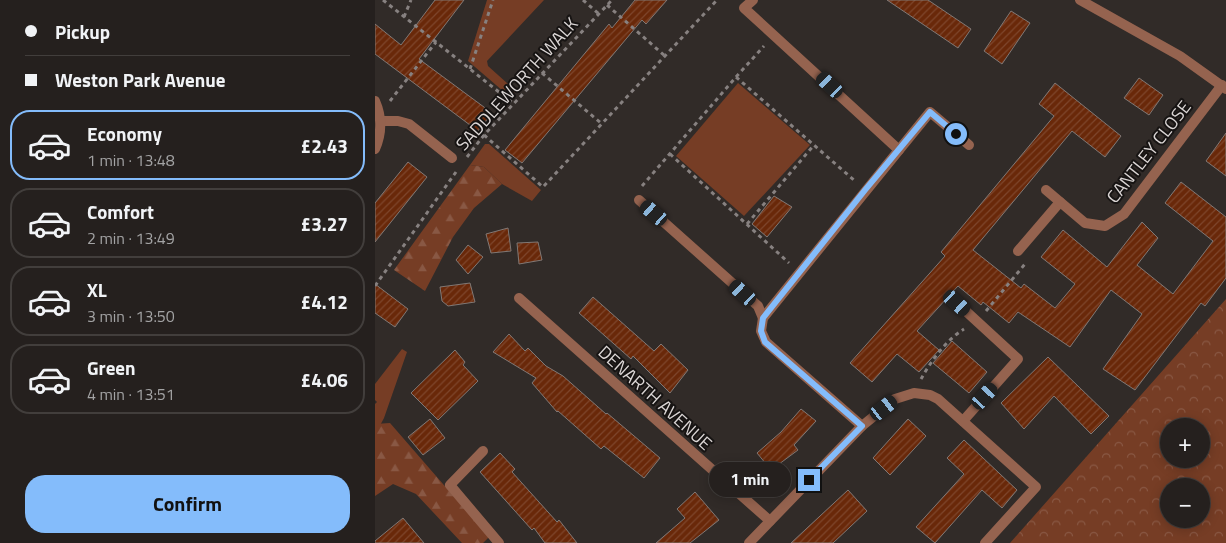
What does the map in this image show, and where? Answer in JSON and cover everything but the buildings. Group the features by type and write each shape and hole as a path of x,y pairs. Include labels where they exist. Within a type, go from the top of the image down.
{"street":[{"path":"753,0 744,8 899,150"},
{"path":"1079,0 1180,56 1224,87"},
{"name":"CANTLEY CLOSE","path":"1046,190 1085,223 1105,226 1124,214 1224,87"},
{"path":"375,101 380,118 379,137 375,149"},
{"path":"862,426 765,342 761,331 763,318 930,112 969,145"},
{"path":"380,118 409,124 452,158"},
{"path":"639,200 758,306 763,318"},
{"path":"1018,251 1060,202"},
{"name":"DENARTH AVENUE","path":"519,298 770,521"},
{"path":"957,303 1018,359 963,421"},
{"path":"749,543 862,426 895,400 914,393 930,395 938,399 1036,487 985,543"},
{"path":"483,451 450,485 499,543"}],"path":[{"path":"383,0 514,104"},
{"path":"404,17 411,0"},
{"path":"470,69 493,0"},
{"path":"583,0 599,14"},
{"name":"SADDLEWORTH WALK","path":"466,159 484,135 612,0"},
{"path":"484,135 543,187 717,0"},
{"path":"607,5 665,56"},
{"path":"639,200 634,195 774,34"},
{"path":"380,118 436,42"},
{"path":"542,73 602,124"},
{"path":"737,78 865,190"},
{"path":"747,224 814,145"},
{"path":"669,154 800,272"},
{"name":"SADDLEWORTH WALK","path":"375,286 460,167"},
{"path":"914,393 928,366 945,346 957,333 977,321"}],"green space":[{"path":"487,0 544,0 487,61 488,66 516,91 510,97 468,61"},
{"path":"738,83 810,145 744,216 676,156"},
{"path":"485,144 489,144 541,190 532,201 502,184 484,167 470,165"},
{"path":"470,165 484,167 502,184 474,208 453,237 425,291 394,270"},
{"path":"1226,299 1226,543 1010,543"},
{"path":"402,349 407,352 384,418 375,435 375,404 377,402 375,400 375,384"},
{"path":"390,423 489,537 483,543 462,543 416,494 393,484 375,496 375,424"}],"route":[{"path":"809,480 862,426 765,342 761,331 763,318 930,112 956,134"}]}
